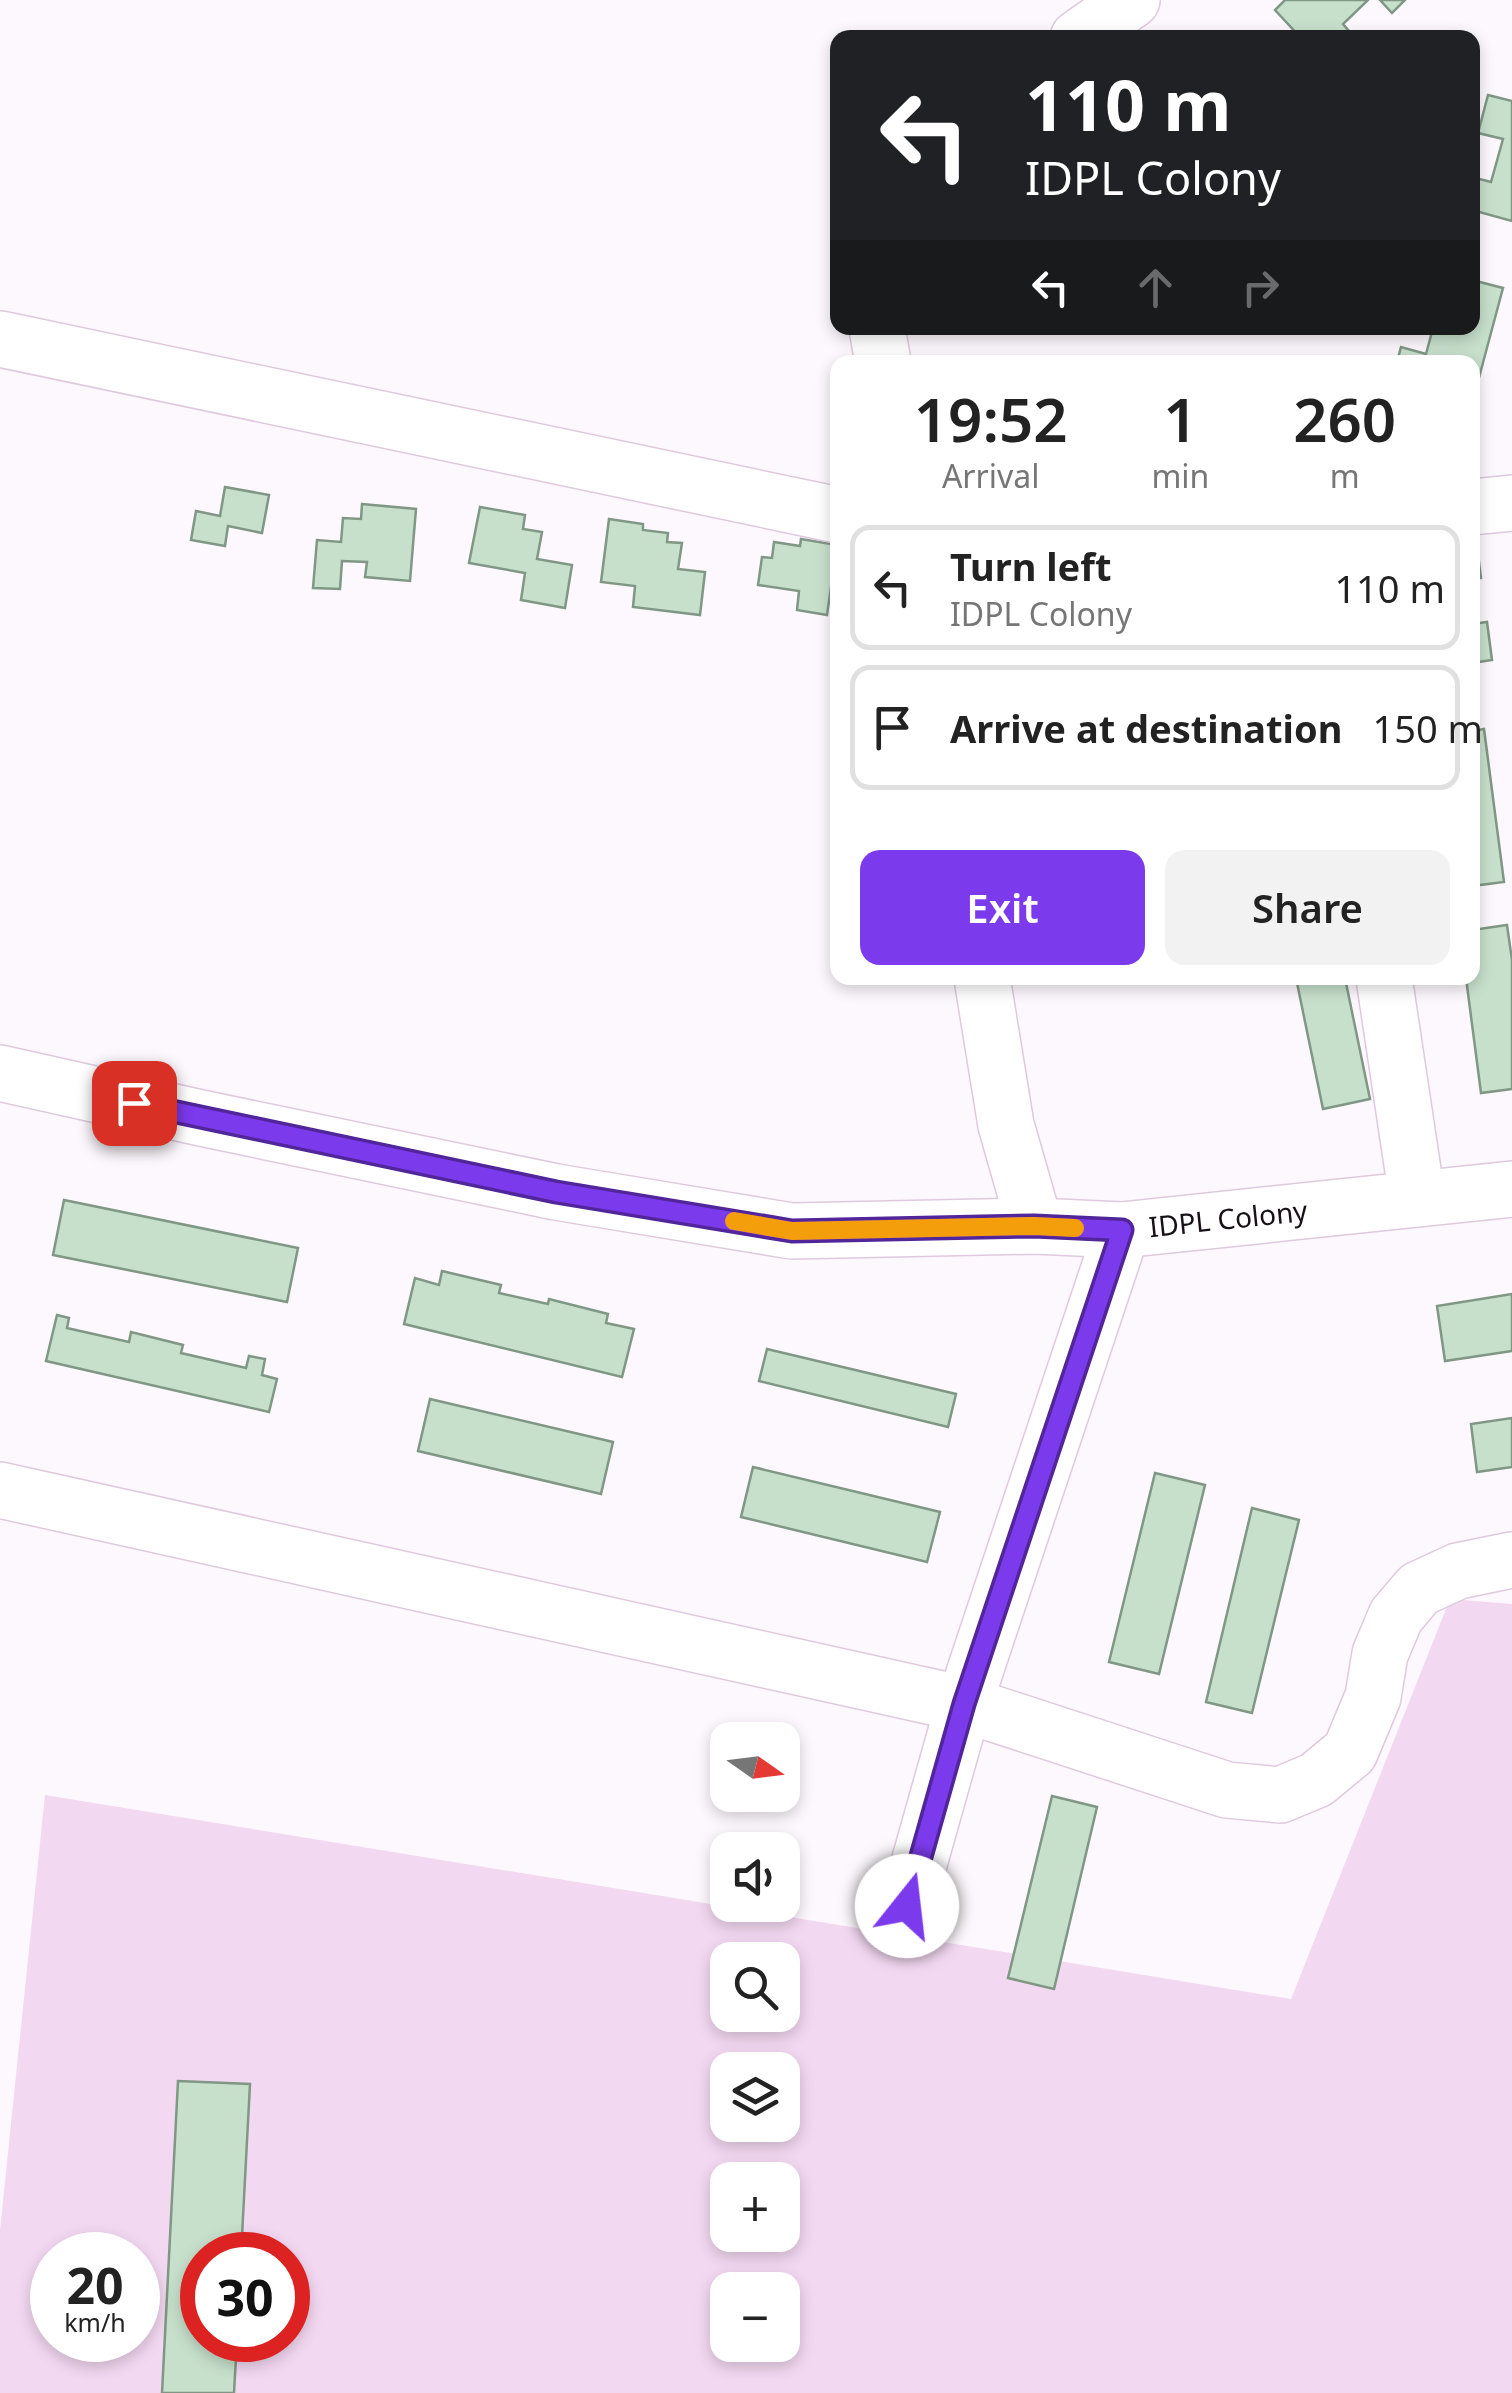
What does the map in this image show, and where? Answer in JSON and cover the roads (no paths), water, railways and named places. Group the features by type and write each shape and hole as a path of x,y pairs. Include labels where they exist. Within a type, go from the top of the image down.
{"street":[{"path":"1089,30 1132,0"},
{"path":"0,339 830,513"},
{"path":"1480,506 1512,503"},
{"path":"983,985 1006,1125 1034,1226"},
{"path":"1385,985 1418,1197"},
{"name":"IDPL Colony","path":"0,1073 556,1192 792,1231 1034,1226 1122,1230 1512,1189"},
{"path":"907,1906 964,1704 1122,1230"},
{"path":"0,1490 964,1704 1227,1790 1280,1795 1316,1780 1350,1752 1374,1697 1380,1654 1396,1616 1420,1589 1458,1571 1512,1560"}]}
